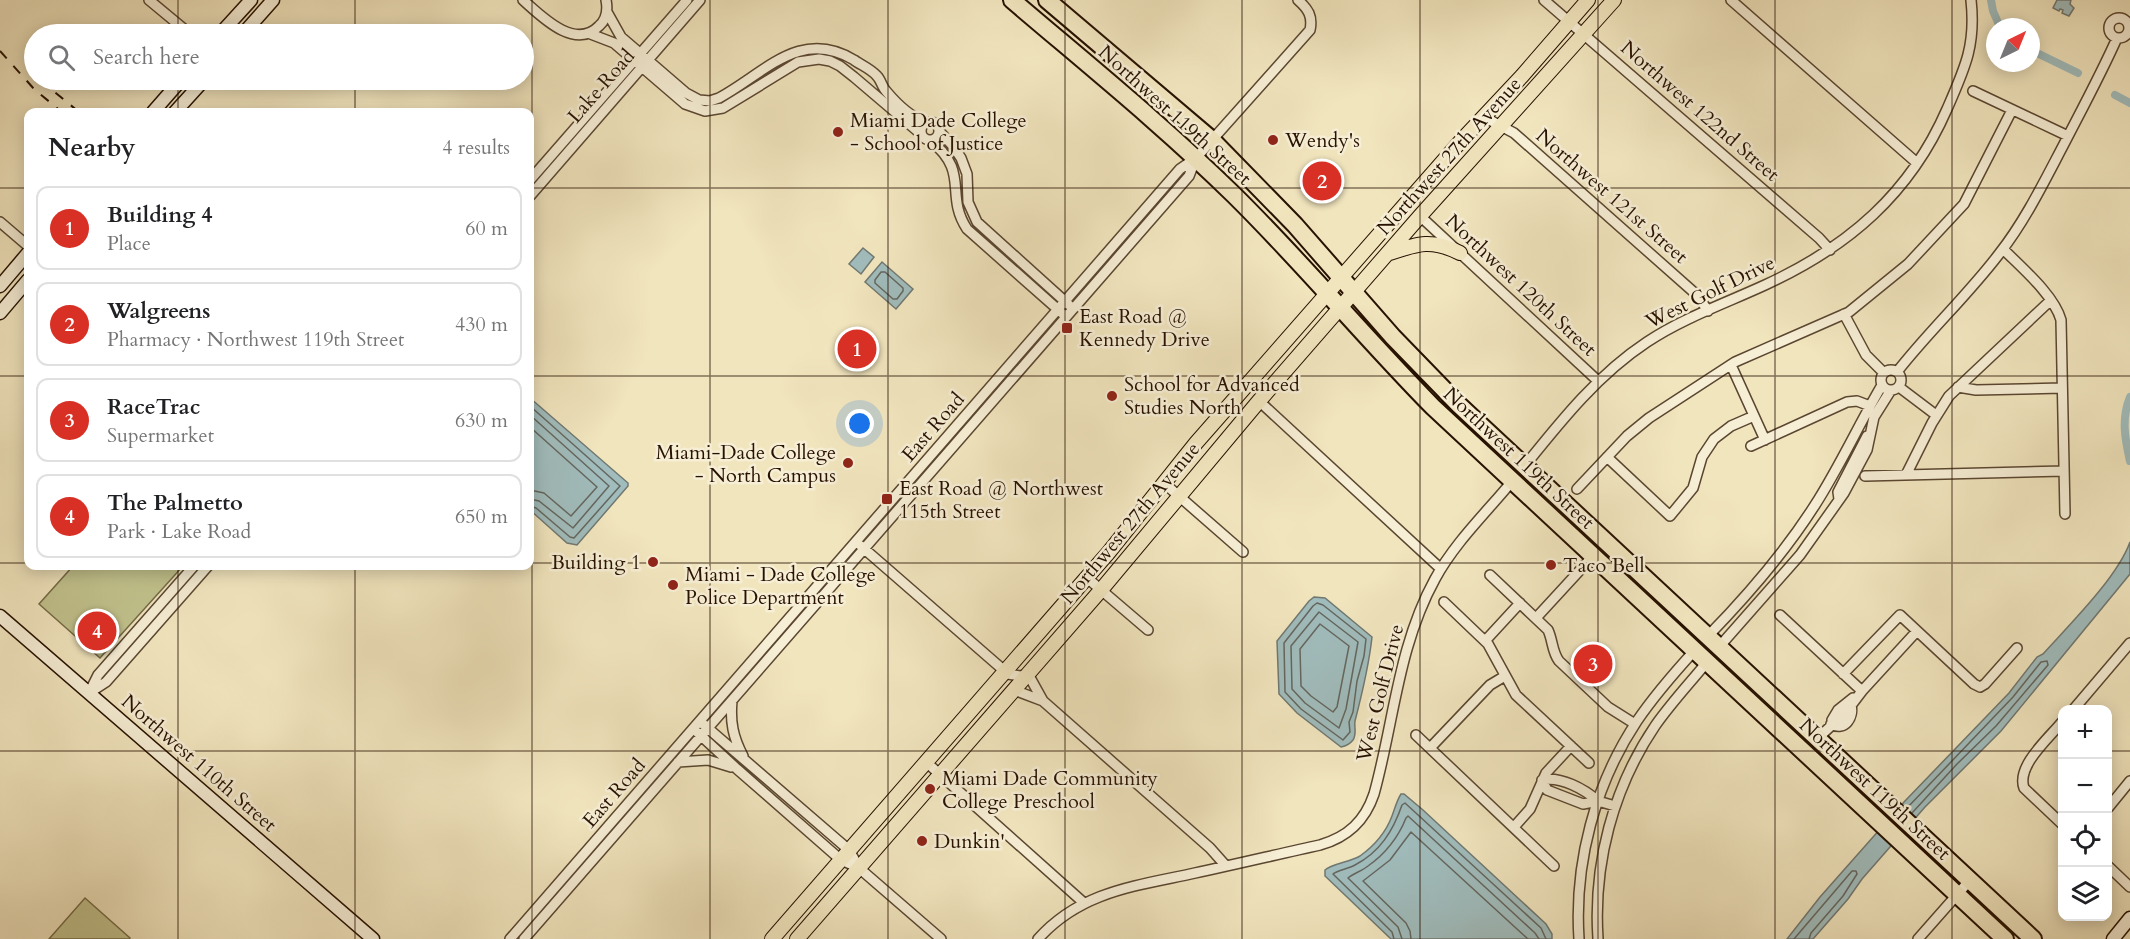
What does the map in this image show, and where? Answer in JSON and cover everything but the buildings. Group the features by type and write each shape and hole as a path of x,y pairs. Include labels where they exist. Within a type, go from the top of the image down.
{"highway":[{"name":"Northwest 119th Street","path":"1012,0 1196,158 1274,236 1433,407 2006,939"},
{"name":"Northwest 119th Street","path":"1047,0 1212,140 1295,225 1425,371 1524,466 2033,939"},
{"path":"1701,656 1713,641"}],"main road":[{"name":"Northwest 27th Avenue","path":"772,939 1086,577 1196,442 1588,0"},
{"name":"Northwest 27th Avenue","path":"797,939 1101,590 1258,400 1614,0"},
{"path":"1388,254 1416,244 1432,243 1444,245 1460,254"}],"street":[{"path":"149,0 178,24"},
{"path":"229,24 251,0"},
{"path":"252,24 273,0"},
{"path":"523,0 557,28 570,33 588,33 610,41 637,57 649,60 690,96 705,101 719,98 799,50 829,49 843,54 876,75 886,92 914,116 925,122 934,122 938,126 939,131 956,149 964,164 968,202 977,222 1070,305"},
{"path":"606,0 607,12 642,68 685,104 705,111 723,108 804,60 819,59 834,63 853,76 944,153 955,174 958,211 968,229 1063,313"},
{"name":"Lake Road","path":"534,175 687,0"},
{"name":"Lake Road","path":"534,191 700,0"},
{"name":"East Road","path":"510,939 701,728 1070,305 1189,176 1196,158 1310,30 1311,21 1307,7 1298,0"},
{"name":"Northwest 122nd Street","path":"1544,0 1830,250"},
{"path":"1731,0 1917,163"},
{"name":"West Golf Drive","path":"1038,939 1059,919 1084,903 1133,886 1328,843 1348,832 1364,817 1375,788 1409,641 1422,607 1441,569 1469,531 1598,381 1622,361 1654,337 1789,273 1830,250 1855,232 1882,207 1917,163 1939,127 1969,54 1973,31 1971,0"},
{"path":"588,33 601,25 607,12"},
{"path":"2118,19 2128,20 2129,33 2122,38 2117,38 2110,32 2111,23 2118,19"},
{"path":"1897,372 2003,249 2042,186 2098,80 2117,38"},
{"path":"853,76 861,65"},
{"path":"156,108 172,90"},
{"path":"179,108 195,90"},
{"path":"1973,92 2068,136"},
{"path":"1577,489 1639,425 1731,364 1844,314 1908,264 1960,209 2012,110"},
{"name":"Northwest 121st Street","path":"1484,117 1514,133 1697,295 1708,311"},
{"path":"921,134 920,128 925,122"},
{"path":"930,140 936,137 939,131"},
{"name":"Northwest 120th Street","path":"1420,216 1598,381"},
{"path":"0,222 24,243"},
{"path":"2003,249 2051,300 2061,320 2065,514"},
{"path":"0,286 24,258"},
{"path":"0,313 24,285"},
{"path":"1906,475 1946,400 2051,300"},
{"path":"1844,314 1866,355 1884,373"},
{"path":"1731,364 1765,440"},
{"path":"1889,370 1897,372 1901,377 1874,417 1865,454 1844,493 1808,545 1713,641 1816,503 1882,385 1881,378 1884,373 1889,370"},
{"path":"1882,385 1895,388 1936,415"},
{"path":"1958,387 1976,390 2062,388"},
{"path":"1258,400 1441,569"},
{"path":"1751,446 1847,402 1857,401 1870,406"},
{"path":"1607,457 1670,516 1696,482 1705,453 1714,439 1731,426 1754,416"},
{"path":"1839,499 1838,492 1869,433"},
{"path":"1849,444 1860,450"},
{"path":"1865,476 2064,471"},
{"path":"1164,483 1244,552"},
{"path":"1794,534 1808,545"},
{"path":"860,545 1004,671 1014,676 1028,674 1043,701 1210,848 1226,866"},
{"name":"East Road","path":"524,939 678,762 701,728 732,701 860,545"},
{"path":"1536,618 1593,556"},
{"path":"89,693 98,675 190,570"},
{"path":"89,693 106,682 204,570"},
{"path":"1490,575 1548,630 1559,661 1608,707 1635,724"},
{"path":"1086,577 1148,630"},
{"path":"1444,602 1485,641 1516,694 1589,763"},
{"path":"1485,641 1520,603"},
{"path":"1780,615 1862,691"},
{"path":"1843,674 1900,615 1980,687 2018,648"},
{"name":"Northwest 110th Street","path":"0,616 373,939"},
{"path":"1831,724 1836,727 1848,722 1852,714 1851,705 1917,631"},
{"path":"2077,705 2130,643"},
{"path":"1579,939 1581,876 1586,846 1598,801 1614,762 1635,724 1657,693 1701,656"},
{"path":"1598,939 1596,909 1600,866 1615,806 1646,740 1701,656"},
{"path":"1430,748 1490,685 1505,676"},
{"path":"1014,690 1043,701"},
{"path":"1818,738 1831,724 1838,710 1862,691"},
{"path":"732,701 730,718 733,732 746,759"},
{"path":"2058,727 2030,760 2023,771 2021,781 2024,788 2058,820"},
{"path":"701,728 746,759 859,868 941,939"},
{"path":"701,728 737,769 845,855"},
{"path":"1416,735 1554,866"},
{"path":"1514,827 1530,809 1546,773 1571,746"},
{"path":"678,762 714,761 737,769"},
{"path":"926,762 1084,903"},
{"path":"1542,780 1551,778 1586,791 1598,801 1615,806"},
{"path":"1542,780 1547,790 1582,804 1598,801"},
{"path":"1556,794 1555,788 1559,781"},
{"path":"2112,803 2130,781"},
{"path":"2109,867 2130,887"},
{"path":"1918,939 1970,880"},
{"path":"2113,939 2130,918"}],"green space":[{"path":"69,570 179,570 100,658 39,604"},
{"path":"85,898 130,938 49,939"}],"water":[{"path":"2057,0 2071,0 2070,4 2074,8 2069,16 2062,13 2063,10 2053,8"},
{"path":"863,248 874,257 861,274 849,264"},
{"path":"882,262 913,289 896,309 865,282"},
{"path":"534,401 628,483 628,486 577,545 567,543 534,514"},
{"path":"2130,542 2130,574 2001,731 1925,807 1813,939 1787,939 1820,897 1904,802 2009,693 2037,657 2043,654 2104,586 2124,556"},
{"path":"1314,597 1325,598 1372,637 1355,721 1354,738 1349,744 1341,747 1297,713 1279,694 1277,641"},
{"path":"1401,794 1423,810 1546,924 1552,934 1552,939 1391,939 1325,876 1325,870 1328,868 1360,856 1375,843 1386,828"}],"waterway":[{"path":"1991,0 1996,18"},
{"path":"2040,54 2078,73"},
{"path":"2115,95 2130,103"},
{"path":"2130,397 2125,421 2125,437 2130,461"}],"railway":[{"path":"0,51 24,78"},
{"path":"35,90 57,108"},
{"path":"52,90 74,108"}],"place":[{"name":"Miami Dade College - School of Justice","path":"838,132"},
{"name":"Wendy's","path":"1273,140"},
{"name":"Walgreens","path":"1322,181"},
{"name":"East Road @ Kennedy Drive","path":"1067,328"},
{"name":"Building 4","path":"857,349"},
{"name":"School for Advanced Studies North","path":"1112,396"},
{"name":"Miami-Dade College - North Campus","path":"848,463"},
{"name":"East Road @ Northwest 115th Street","path":"887,499"},
{"name":"Building 1","path":"653,562"},
{"name":"Taco Bell","path":"1551,565"},
{"name":"Miami - Dade College Police Department","path":"673,585"},
{"name":"The Palmetto","path":"97,631"},
{"name":"RaceTrac","path":"1593,664"},
{"name":"Miami Dade Community College Preschool","path":"930,789"},
{"name":"Dunkin'","path":"922,841"}]}
